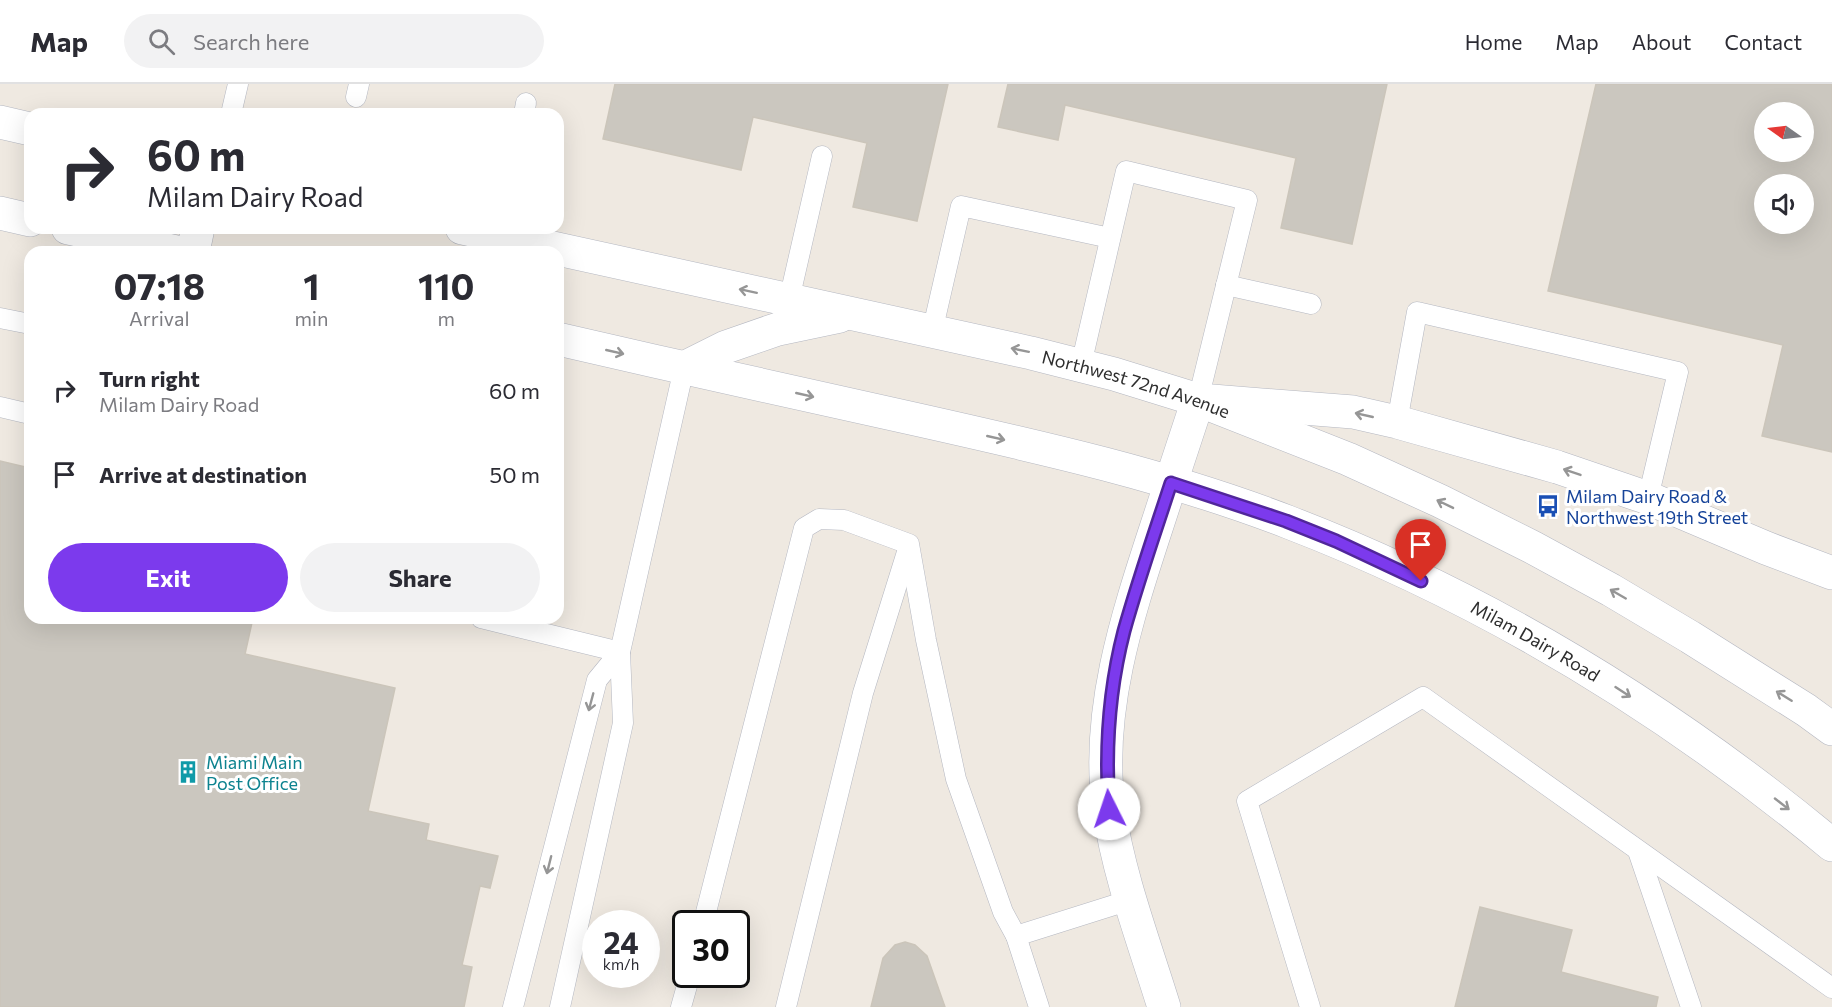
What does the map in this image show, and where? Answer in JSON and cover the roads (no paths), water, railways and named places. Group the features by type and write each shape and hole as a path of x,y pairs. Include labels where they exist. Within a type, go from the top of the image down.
{"main road":[{"path":"0,122 24,128"},
{"path":"0,213 24,219"},
{"path":"93,234 142,246"},
{"name":"Northwest 72nd Avenue","path":"505,234 556,246"},
{"name":"Northwest 72nd Avenue","path":"564,248 1081,365 1198,400 1353,412 1397,422 1557,467 1648,498 1832,573"},
{"path":"684,368 726,347 778,329 851,314"},
{"path":"564,340 1077,456 1171,483"},
{"path":"1164,1007 1118,855 1109,809 1106,767 1108,729 1124,633 1198,400 1348,459 1532,547 1690,637 1806,710 1832,729"},
{"name":"Milam Dairy Road","path":"1171,483 1286,521 1336,541 1441,590 1562,654 1648,708 1724,760 1787,807 1832,845"}],"lane":[{"path":"232,108 238,84"},
{"path":"789,300 822,156"},
{"path":"1081,365 1126,171 1246,200 1198,400"},
{"path":"932,332 961,206 1110,238"},
{"path":"1226,285 1311,304"},
{"path":"1397,422 1417,312 1678,372 1648,498"},
{"path":"0,318 24,323"},
{"path":"560,1007 623,723 620,652 684,368"},
{"path":"0,407 24,413"},
{"path":"707,910 804,528 819,519 844,520 909,544"},
{"path":"909,544 926,640 956,779 1003,912 1016,936 1039,1007"},
{"path":"786,1007 863,693 909,544"},
{"path":"506,624 620,652"},
{"path":"513,1007 597,680 620,652"},
{"path":"1310,1007 1247,801 1423,698 1832,988"},
{"path":"1638,851 1691,1007"},
{"path":"1016,936 1130,900"},
{"path":"681,1007 686,988"}],"place":[{"name":"Milam Dairy Road & Northwest 19th Street","path":"1548,506"},
{"name":"Miami Main Post Office","path":"188,772"}]}
